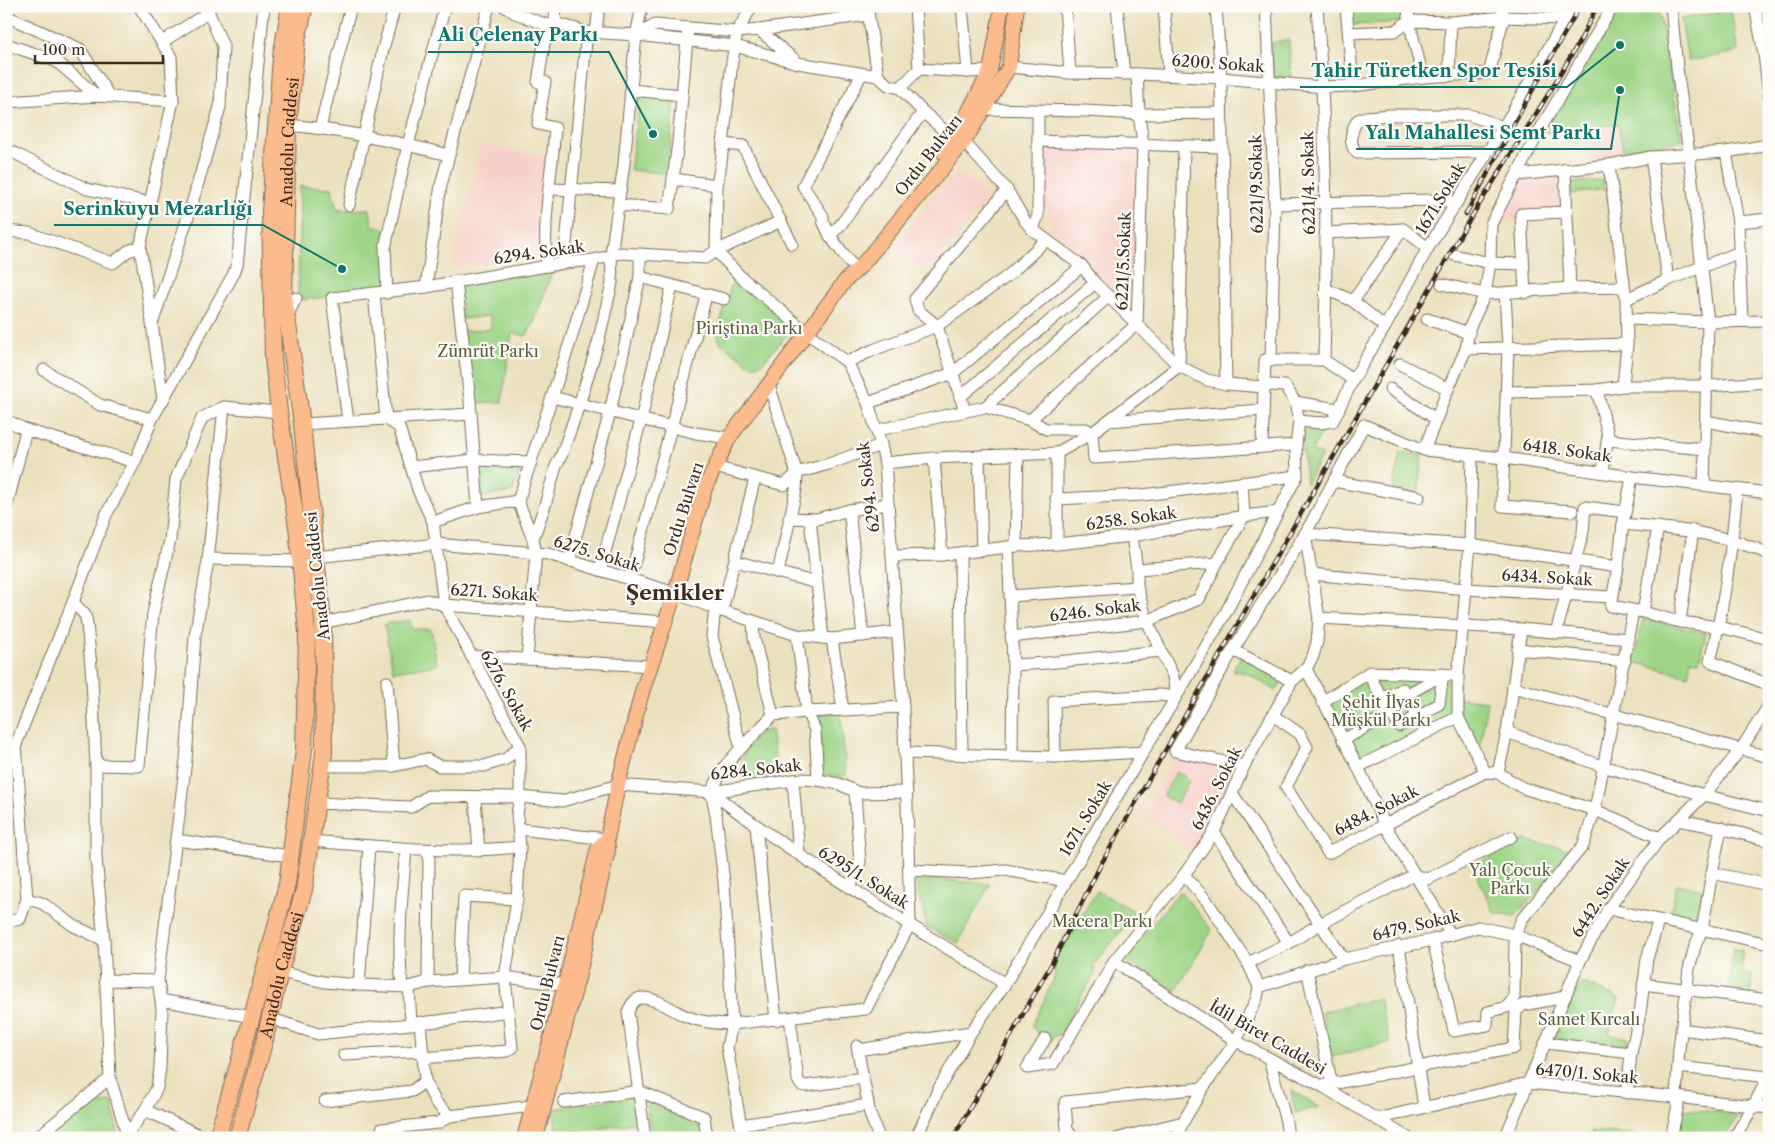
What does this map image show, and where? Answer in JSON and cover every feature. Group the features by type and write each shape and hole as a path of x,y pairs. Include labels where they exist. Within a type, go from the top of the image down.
{"highway":[{"name":"Anadolu Caddesi","path":"238,1138 280,972 304,890 324,753 323,623 308,559 296,526 273,357 270,211 281,57 290,6"},
{"name":"Anadolu Caddesi","path":"273,309 284,296 288,125 297,40 305,6"},
{"name":"Anadolu Caddesi","path":"217,1138 252,1017 287,884 304,749 308,559 302,424 273,309"}],"main road":[{"name":"Ordu Bulvarı","path":"845,281 850,264 959,140 990,71 1002,6"},
{"name":"Ordu Bulvarı","path":"536,1138 578,978 608,850 607,838 618,786 642,692 675,594 705,488 729,438 806,332 845,281 861,266 982,110 1009,67 1017,6"},
{"name":"Ordu Bulvarı","path":"524,1138 566,985 598,848 607,838"}],"street":[{"path":"15,6 7,19 80,49 109,96"},
{"path":"139,6 171,57 173,101 140,248 163,400"},
{"path":"6,922 20,919 27,899 16,744 106,515 135,462 152,419 237,265 264,6"},
{"path":"320,128 351,6"},
{"path":"349,205 383,49 395,6"},
{"path":"387,293 386,248 408,145 445,6"},
{"path":"426,287 441,186 488,6"},
{"path":"504,6 551,24 591,33 636,35 735,46 798,63 861,75 878,76"},
{"path":"547,266 544,246 555,128 538,124 545,82 538,82 556,6"},
{"path":"564,263 571,190 591,33 599,6"},
{"path":"533,539 556,466 579,405 598,343 612,283 611,255 620,191 636,35 642,6"},
{"path":"752,6 737,32 717,185 716,251 781,221"},
{"path":"915,6 919,69"},
{"path":"962,6 968,72"},
{"path":"1065,6 1070,73"},
{"path":"1117,6 1124,74"},
{"path":"1164,6 1169,75"},
{"path":"1216,6 1221,78 1226,384"},
{"name":"6221/9.Sokak","path":"1264,387 1265,360 1271,360 1275,204 1266,6"},
{"name":"6221/4. Sokak","path":"1317,6 1323,87 1326,233 1324,360"},
{"path":"1346,6 1353,86"},
{"path":"1408,6 1409,21 1423,77"},
{"name":"1671.Sokak","path":"1338,409 1428,248 1503,126 1571,6"},
{"path":"1424,450 1466,349 1469,331 1485,294 1490,263 1491,224 1541,128 1613,6"},
{"path":"1671,6 1708,322 1704,484"},
{"path":"1755,6 1764,54 1769,96"},
{"path":"152,324 189,214 220,108 223,46 207,9 162,42"},
{"path":"636,35 655,25 737,32 759,30 867,11 878,76 888,85 900,88 923,112 959,140 1007,190 1033,230 1082,266 1095,283 1179,366 1208,380 1226,384 1264,387 1272,385 1285,386 1295,402 1299,421 1296,445 1297,476 1278,512"},
{"path":"1349,33 1395,31 1409,21 1451,22 1503,12 1565,19"},
{"name":"6200. Sokak","path":"1009,67 1070,73 1221,78 1323,87 1353,86 1423,77 1489,73 1503,12"},
{"path":"1449,76 1451,22"},
{"path":"618,205 669,209 688,28"},
{"path":"759,30 798,63"},
{"path":"6,44 56,61 97,96"},
{"path":"900,88 919,69 968,72 990,71"},
{"name":"6221/5.Sokak","path":"1030,420 1137,324 1144,144 1139,114 1137,74"},
{"path":"850,264 830,236 823,221 824,216 803,186 861,75"},
{"path":"631,90 682,95"},
{"path":"6,102 97,96 173,101"},
{"path":"982,110 1084,111 1139,114 1221,113"},
{"path":"1033,230 1038,215 1038,110"},
{"path":"830,236 842,223 923,112"},
{"path":"1487,152 1357,153 1351,144 1354,126 1358,120 1366,117 1390,115 1470,115 1503,126"},
{"path":"288,125 364,135 449,155"},
{"path":"1038,140 1221,147"},
{"path":"723,144 742,146 792,244"},
{"path":"1518,175 1609,165 1651,157 1726,152 1769,145"},
{"path":"1179,366 1184,146"},
{"path":"6,149 87,188 150,203"},
{"path":"1726,152 1738,222 1742,320"},
{"path":"1651,157 1668,280"},
{"path":"1609,165 1626,299 1627,319 1623,386"},
{"path":"1565,169 1570,288"},
{"path":"673,179 717,185"},
{"path":"549,189 620,191"},
{"path":"965,411 937,326 918,310 915,299 1007,190"},
{"path":"1275,204 1430,200 1457,202"},
{"path":"1525,293 1521,214 1567,212"},
{"path":"1738,222 1769,219"},
{"path":"1326,233 1403,229 1428,248"},
{"path":"1353,301 1403,229"},
{"path":"6,231 29,233 113,263 128,251 140,248"},
{"path":"847,362 937,326 1010,275 1046,240"},
{"name":"6294. Sokak","path":"348,421 332,298 426,287 564,263 594,260 621,253 705,258 716,251 741,277 806,332 847,362 868,403 878,430 884,463 905,753 910,924"},
{"path":"1626,299 1668,280 1740,252"},
{"path":"570,561 610,412 640,277 640,254"},
{"path":"1454,255 1490,263 1523,264"},
{"path":"433,522 478,507 518,501 571,339 594,260"},
{"path":"868,403 953,373 1082,266"},
{"path":"640,277 724,300"},
{"path":"456,281 471,414 478,507"},
{"path":"960,397 1095,283"},
{"path":"1442,284 1485,294 1525,293 1570,288 1624,287"},
{"path":"600,570 641,420 672,286"},
{"path":"1326,289 1353,301 1385,327"},
{"path":"374,294 386,419"},
{"path":"1504,294 1508,347 1502,506 1573,511"},
{"path":"629,580 706,296"},
{"path":"878,430 985,406 1109,296"},
{"path":"273,309 296,298"},
{"path":"1428,317 1469,331"},
{"path":"1627,319 1708,322 1769,321"},
{"path":"1466,349 1626,344"},
{"path":"1507,392 1597,390 1623,386 1706,386 1768,382 1769,350"},
{"path":"1271,360 1324,360 1353,380"},
{"path":"1400,364 1448,389"},
{"path":"884,463 934,458 1057,453 1092,433 1179,366"},
{"path":"44,370 100,405 152,419"},
{"path":"769,385 796,474 796,490 778,573"},
{"path":"1262,447 1264,387"},
{"path":"1390,389 1436,419"},
{"path":"1597,390 1608,435 1603,472"},
{"path":"552,397 670,427 729,438"},
{"path":"1295,402 1338,409 1333,421 1320,423 1299,421"},
{"path":"985,406 1030,420 1046,429 1086,429 1092,433"},
{"path":"127,1137 157,1088 160,1068 162,1008 158,981 186,760 195,636 208,559 224,407"},
{"path":"96,765 140,766 153,613 170,540 176,480 202,418 224,407 279,412"},
{"path":"1108,421 1263,410"},
{"path":"302,424 471,414"},
{"name":"6276. Sokak","path":"386,419 398,427 418,490 433,522 444,605 520,746 520,797 517,814 520,828 520,847 517,899 505,977 512,1048 507,1051 423,1054"},
{"path":"6,420 26,430 135,462"},
{"path":"1706,421 1769,433"},
{"name":"6418. Sokak","path":"1334,481 1364,425 1424,450 1504,458 1632,477 1769,493"},
{"path":"6,509 9,491 26,430"},
{"path":"1092,433 1094,458 1296,445"},
{"path":"1608,440 1705,449"},
{"path":"715,467 784,485 796,474 830,464 881,445"},
{"path":"1057,453 1057,544"},
{"path":"1012,756 1013,665 1010,596 1018,454"},
{"path":"1472,455 1470,545 1458,675 1458,717 1484,772 1498,773 1523,788 1595,810 1660,838"},
{"path":"978,457 982,551"},
{"path":"934,458 942,555"},
{"path":"411,466 474,460 530,462"},
{"path":"1056,499 1144,495 1297,476"},
{"path":"1612,597 1632,477"},
{"path":"741,748 712,636 735,561 755,478"},
{"path":"1244,766 1176,751 1234,650 1305,534 1334,481 1419,497"},
{"path":"1242,482 1244,516"},
{"path":"1737,489 1733,539 1719,627 1710,661 1769,685"},
{"name":"6275. Sokak","path":"518,501 536,552 600,570 797,635 827,639 897,632"},
{"path":"789,518 817,519 849,510 888,504"},
{"path":"1556,633 1583,532 1585,507 1625,512"},
{"path":"849,510 863,636"},
{"name":"6258. Sokak","path":"892,556 942,555 1132,536 1244,516 1278,512"},
{"name":"1671. Sokak","path":"916,1138 938,1090 971,1032 1004,984 1176,697 1225,614 1278,512"},
{"name":"6246. Sokak","path":"1011,637 1147,621 1199,600 1217,563 1244,516"},
{"path":"810,519 817,583 843,710"},
{"path":"1623,524 1693,530 1733,539 1769,554"},
{"path":"1434,940 1454,1031 1487,1025 1488,1012 1507,1007 1514,998 1516,935 1522,919 1583,846 1595,810 1628,639 1638,612 1658,527"},
{"path":"1680,622 1693,530"},
{"path":"1305,534 1470,545 1618,567"},
{"name":"6436. Sokak","path":"1045,1039 1027,1068 1053,1064 1114,961 1184,875 1214,832 1244,766 1274,716 1292,681 1306,670 1317,642 1319,618 1305,534"},
{"path":"1055,757 1054,701 1160,695 1176,697 1173,676 1147,621 1137,587 1137,569 1132,536"},
{"path":"208,559 308,559 437,544 536,552 527,659"},
{"path":"960,553 962,754"},
{"path":"735,561 817,583"},
{"path":"1137,569 1217,563"},
{"name":"6434. Sokak","path":"1311,574 1466,589 1612,597 1611,606 1680,622 1719,627 1769,639"},
{"path":"1010,596 1137,587"},
{"name":"6271. Sokak","path":"323,623 427,600 444,605 666,622"},
{"path":"73,602 85,614 87,623 92,678 96,765 96,858 104,940 110,1078 127,1137"},
{"path":"1319,618 1521,629 1628,639"},
{"path":"753,621 754,638 773,715"},
{"path":"1498,773 1507,732 1521,629"},
{"path":"797,635 807,712 815,730 818,780"},
{"path":"1518,649 1625,661"},
{"path":"1234,650 1292,681"},
{"path":"1013,665 1161,651"},
{"path":"471,656 651,666"},
{"path":"1306,670 1358,767 1385,825 1451,935"},
{"path":"1322,702 1370,672 1458,675"},
{"path":"1368,673 1399,726 1439,704 1443,674"},
{"path":"1406,694 1443,674"},
{"path":"387,682 394,766"},
{"path":"1513,687 1769,757"},
{"path":"1382,699 1403,688 1426,732"},
{"path":"1440,695 1458,698"},
{"path":"743,1138 727,1047 732,1024 724,882 716,816 711,792 725,766 773,715 902,707"},
{"name":"6442. Sokak","path":"1505,1138 1580,961 1608,910 1660,838 1704,795 1742,749 1768,708"},
{"path":"1343,740 1391,713"},
{"name":"6484. Sokak","path":"1274,716 1300,734 1307,747 1286,787 1328,853 1484,772"},
{"path":"1358,767 1458,717"},
{"path":"1507,732 1602,766 1769,811"},
{"path":"6,753 16,744"},
{"path":"322,766 394,766 426,759 439,766 484,766 506,759 520,746"},
{"path":"905,753 1055,757 1143,752"},
{"path":"793,780 799,854"},
{"name":"6284. Sokak","path":"317,804 411,806 428,796 520,797 562,801 618,786 711,792 793,780 818,780 839,784 859,794 907,792"},
{"name":"6295/1. Sokak","path":"711,792 756,826 850,888 1004,984"},
{"path":"850,888 860,862 855,792"},
{"path":"1232,793 1344,959"},
{"path":"474,798 479,851"},
{"path":"1678,820 1721,828 1769,841"},
{"path":"756,826 776,1020"},
{"path":"520,828 607,838"},
{"path":"1671,1138 1678,1105 1676,1097 1678,1067 1688,970 1702,930 1721,828"},
{"path":"1214,832 1289,943"},
{"path":"1248,962 1289,943 1320,924 1414,875 1428,878 1511,838"},
{"path":"176,840 290,856"},
{"path":"311,841 429,850 479,851 520,847"},
{"path":"359,986 369,846"},
{"path":"406,849 401,911 400,965 423,1054 425,1081 436,1103 450,1116"},
{"path":"428,982 429,850"},
{"path":"909,870 970,873 1005,870 1066,880"},
{"path":"1712,872 1769,885"},
{"path":"1176,1138 1204,1088 1236,1041 1257,998 1259,987 1248,962 1207,901 1184,875"},
{"path":"460,979 464,896 517,899"},
{"path":"27,899 42,903 74,926 104,940"},
{"path":"1608,910 1769,944"},
{"path":"1627,1093 1631,1053 1640,1013 1643,984 1649,951 1658,922"},
{"path":"645,1138 628,1012 631,1004 636,999 655,1000 684,1016 712,1024 776,1020 866,1009 910,924"},
{"name":"6479. Sokak","path":"1259,987 1344,959 1434,940 1478,927 1516,935 1580,961"},
{"path":"1399,946 1424,1106"},
{"name":"İdil Biret Caddesi","path":"1114,961 1236,1041 1327,1086 1376,1118 1393,1134 1408,1138"},
{"path":"1307,970 1327,1086 1514,1048 1516,1011 1523,1005 1566,997"},
{"path":"280,972 324,982 359,986 406,987 428,982 505,977 566,985"},
{"path":"105,980 158,981"},
{"path":"1643,984 1685,991 1769,1000"},
{"path":"161,1000 252,1017"},
{"path":"269,1018 318,1034 509,1011"},
{"path":"790,1018 798,1080 801,1085 806,1086 863,1078"},
{"path":"1681,1029 1769,1041"},
{"path":"879,1138 870,1114 857,1048 971,1032"},
{"path":"1546,1043 1631,1053"},
{"path":"344,1055 423,1054"},
{"path":"1269,1058 1286,1122 1288,1138"},
{"path":"1678,1067 1768,1077 1734,1138"},
{"path":"36,1138 110,1078"},
{"path":"325,1101 412,1090 425,1081"},
{"name":"6470/1. Sokak","path":"1376,1118 1528,1083 1769,1108"},
{"path":"1074,1138 1067,1130 1065,1102 1204,1088"},
{"path":"564,1102 639,1091 704,1117 707,1138"},
{"path":"741,1125 868,1105"},
{"path":"381,1138 382,1129 438,1123 450,1116 532,1106"},
{"path":"145,1110 206,1138"},
{"path":"1119,1138 1184,1122"}],"shaded area":[{"path":"1615,116 1622,158 1587,162 1586,119"},
{"path":"1038,143 1142,146 1136,297 1109,286 1050,227"},
{"path":"481,144 546,156 537,257 453,268 458,236"},
{"path":"956,169 989,197 927,272 893,246"},
{"path":"1558,176 1560,209 1520,219 1497,220 1520,179"},
{"path":"1176,754 1239,768 1209,834 1192,857 1174,836 1144,815"}],"green space":[{"path":"1349,6 1405,6 1406,22 1351,25"},
{"path":"1616,6 1650,6 1660,13 1682,141 1623,150 1618,124 1542,133"},
{"path":"1731,10 1738,52 1688,61 1681,19"},
{"path":"1289,40 1291,76 1274,78 1270,43"},
{"path":"640,93 675,97 668,174 630,170"},
{"path":"1603,180 1604,189 1571,194 1571,183"},
{"path":"300,186 332,188 337,210 370,209 372,225 387,229 386,291 298,300"},
{"name":"Zümrüt Parkı","path":"554,267 534,323 526,336 512,333 502,402 472,403 463,331 491,329 490,316 462,319 460,283"},
{"name":"Piriştina Parkı","path":"739,283 788,324 790,332 761,364 752,366 718,341 717,333 731,286"},
{"path":"1310,425 1323,430 1311,451 1322,455 1306,484 1301,432"},
{"path":"1400,453 1422,455 1418,494 1393,490"},
{"path":"522,464 512,492 480,497 477,465"},
{"path":"1643,619 1706,633 1699,661 1691,660 1688,676 1634,662"},
{"path":"410,620 412,629 431,629 437,665 393,671 384,624"},
{"path":"1240,657 1283,679 1276,691 1249,674 1233,670"},
{"name":"Şehit İlyas Müşkül Parkı","path":"1370,672 1458,675 1458,717 1358,767 1322,702"},
{"path":"1459,698 1487,701 1479,755 1459,716"},
{"path":"841,712 846,776 822,776 818,714"},
{"path":"771,729 778,779 746,783 742,766 746,750 756,737"},
{"path":"1176,772 1190,779 1177,803 1163,796"},
{"name":"Yalı Çocuk Parkı","path":"1525,840 1576,851 1515,916 1494,913 1473,867 1511,844"},
{"path":"915,878 990,884 958,943 927,927"},
{"path":"1677,884 1704,890 1694,924 1669,918"},
{"name":"Macera Parkı","path":"1097,891 1136,912 1093,966 1096,973 1076,1004 1061,1034 1053,1037 1048,1046 1032,1026 1055,976 1054,960"},
{"path":"1180,891 1212,930 1176,991 1124,959"},
{"path":"1733,948 1742,950 1742,974 1752,975 1750,996 1728,993"},
{"name":"Samet Kırcalı","path":"1581,982 1619,998 1609,1034 1628,1038 1626,1048 1553,1040"},
{"path":"1379,998 1390,1042 1332,1057 1322,1012"},
{"path":"1291,1090 1319,1107 1295,1113"},
{"path":"637,1095 640,1122 558,1135 553,1109"},
{"path":"646,1101 704,1129 705,1138 651,1138"},
{"path":"112,1102 118,1135 114,1138 46,1138 95,1104"},
{"path":"1681,1109 1740,1114 1724,1138 1673,1138"},
{"path":"1591,1131 1630,1134 1641,1138 1590,1138"}],"railway":[{"path":"1466,214 1580,6"},
{"path":"953,1138 1052,963 1100,866 1158,763 1465,227 1549,93 1581,39 1597,6"}],"place":[{"name":"Tahir Türetken Spor Tesisi","path":"1620,45"},
{"name":"Yalı Mahallesi Semt Parkı","path":"1620,90"},
{"name":"Ali Çelenay Parkı","path":"653,134"},
{"name":"Serinkuyu Mezarlığı","path":"342,269"}],"district":[{"name":"Şemikler","path":"675,593"}]}
